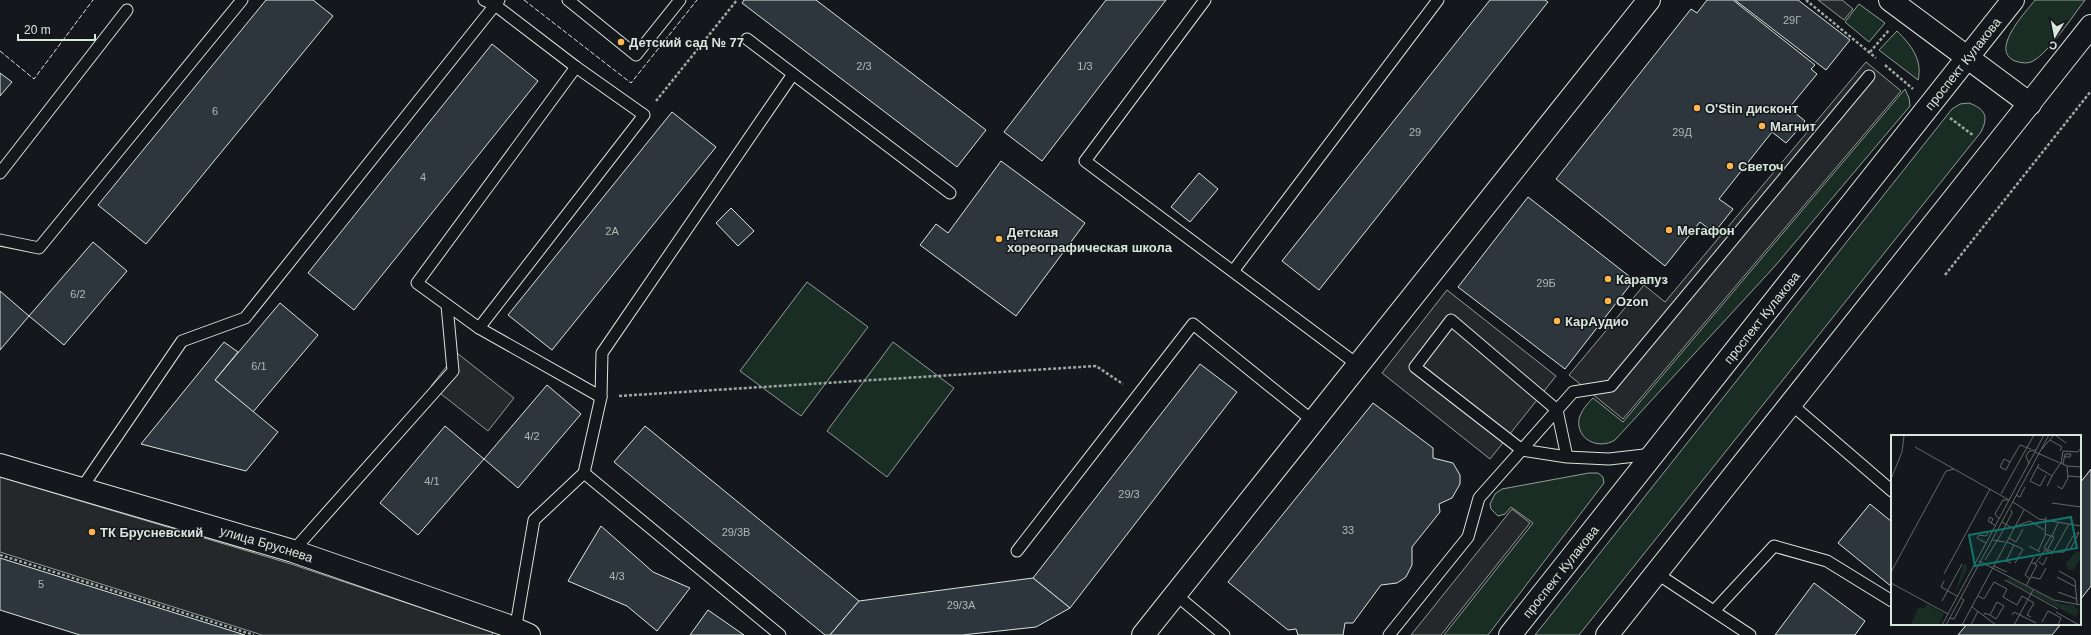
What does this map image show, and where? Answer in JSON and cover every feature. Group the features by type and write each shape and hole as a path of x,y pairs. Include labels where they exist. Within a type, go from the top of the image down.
{"main road":[{"path":"1143,635 1649,0"},
{"path":"1890,0 1967,59 2030,104"},
{"name":"проспект Кулакова","path":"1510,635 2013,0"},
{"path":"1607,635 2091,26"},
{"name":"улица Бруснева","path":"0,465 293,551 520,633"}],"lane":[{"path":"0,240 39,248 242,0"},
{"path":"479,328 644,115 576,67 497,2 484,0"},
{"path":"568,0 636,55 680,0"},
{"path":"1205,0 1085,161 1234,270 1358,365"},
{"path":"1234,270 1438,0"},
{"path":"81,489 182,341 245,318 497,2"},
{"path":"0,173 127,10"},
{"path":"747,39 950,193"},
{"path":"576,67 417,283 479,328 601,397"},
{"path":"520,633 534,520 584,473 601,397 602,353 793,74"},
{"path":"1389,635 1468,537 1479,498 1573,392 1611,386 1869,76"},
{"path":"293,551 453,371 447,305"},
{"path":"1567,457 1557,410 1451,320 1415,367 1522,450 1567,457 1609,459 1654,454"},
{"path":"1017,551 1193,324 1314,421"},
{"path":"1791,404 1891,490"},
{"path":"584,473 780,635"},
{"path":"1714,611 1774,546 1827,561 1891,600"},
{"path":"1656,573 1750,635"},
{"path":"1175,594 1224,635"}],"path":[{"path":"644,115 737,0"},
{"path":"1806,0 1915,91"},
{"path":"1870,52 1892,27"},
{"path":"1945,275 2091,91"},
{"path":"1947,116 1976,138"},
{"path":"601,397 1096,366 1138,395"},
{"path":"0,555 254,635"}],"green space":[{"path":"2035,0 2085,0 2046,50 2033,61 2029,63 2022,63 2015,61 2008,56 2006,49 2012,31"},
{"path":"1859,4 1885,23 1869,42 1845,22"},
{"path":"1897,31 1915,53 1919,66 1918,80 1879,50"},
{"path":"1905,89 1909,98 1910,106 1775,266 1615,440 1602,444 1585,438 1581,433 1579,419 1586,405 1593,398 1623,422"},
{"path":"1969,103 1979,108 1984,114 1985,122 1981,132 1579,635 1535,635 1952,109 1960,104"},
{"path":"807,282 868,327 801,416 740,371"},
{"path":"893,342 954,388 887,477 827,431"},
{"path":"1589,473 1598,473 1603,477 1604,483 1488,635 1444,635 1533,523 1511,507 1505,514 1498,516 1491,509 1490,504 1495,494 1502,489"}],"shaded area":[{"path":"1818,0 1842,0 1853,9 1844,20"},
{"path":"1866,62 1901,91 1623,419 1569,375 1644,285 1665,302"},
{"path":"1447,290 1556,376 1490,459 1382,373"},
{"path":"457,353 514,398 488,431 431,386"},
{"name":"ТК Брусневский","path":"0,477 291,564 493,632 492,635 262,635 0,552"},
{"path":"1512,509 1530,523 1441,635 1411,635"}],"building":[{"path":"266,0 313,0 333,16 146,244 98,205"},
{"path":"744,0 816,0 986,130 957,167 742,3"},
{"path":"1106,0 1166,0 1042,161 1004,132"},
{"path":"1490,0 1545,0 1548,2 1319,290 1282,261"},
{"path":"1707,0 1733,0 1815,65 1811,69 1817,74 1789,108 1805,121 1786,143 1772,132 1719,199 1733,209 1714,233 1700,222 1665,266 1556,179 1691,9 1697,13"},
{"path":"1735,0 1798,0 1850,40 1826,70"},
{"path":"492,44 538,81 354,310 308,273"},
{"path":"0,73 12,82 0,96"},
{"path":"672,112 716,147 552,350 508,315"},
{"name":"Детская хореографическая школа","path":"1001,161 1085,223 1016,316 920,245 936,224 948,233"},
{"path":"1199,173 1218,189 1190,222 1171,207"},
{"path":"1528,197 1634,280 1565,369 1458,287"},
{"path":"731,208 754,231 738,246 716,223"},
{"path":"93,242 127,271 64,345 29,316"},
{"path":"0,291 29,316 0,350"},
{"path":"280,303 318,335 253,412 215,380"},
{"path":"224,342 238,352 215,380 278,432 246,471 141,444"},
{"path":"1200,364 1237,392 1070,608 1033,578"},
{"path":"547,385 581,414 518,488 484,459"},
{"path":"1373,403 1433,448 1433,458 1453,463 1460,475 1460,484 1452,498 1439,504 1440,512 1412,547 1412,565 1406,577 1397,583 1381,585 1353,623 1345,623 1343,635 1298,635 1296,629 1288,630 1228,582"},
{"path":"445,426 484,459 418,535 380,503"},
{"path":"645,426 859,601 830,635 825,635 614,462"},
{"path":"2091,469 2091,586 2081,599 2081,482"},
{"path":"1870,504 1891,521 1891,586 1838,543"},
{"path":"601,526 653,572 690,588 657,631 627,606 568,581"},
{"path":"0,558 245,635 80,635 0,610"},
{"path":"1033,578 1070,608 1036,627 962,635 830,635 859,601"},
{"path":"1814,583 1865,621 1855,635 1775,635"},
{"path":"708,610 744,635 690,635"},
{"path":"1966,625 2060,625 2052,635 1958,635"}],"fence":[{"path":"0,51 34,79 93,0"},
{"path":"524,0 631,83 697,0"}],"place":[{"name":"Детский сад № 77","path":"621,42"},
{"name":"O'Stin дисконт","path":"1697,108"},
{"name":"Магнит","path":"1762,126"},
{"name":"Светоч","path":"1730,166"},
{"name":"Мегафон","path":"1669,230"},
{"name":"Детская хореографическая школа","path":"999,239"},
{"name":"Карапуз","path":"1608,279"},
{"name":"Ozon","path":"1608,301"},
{"name":"КарАудио","path":"1557,321"},
{"name":"ТК Брусневский","path":"92,532"}]}
